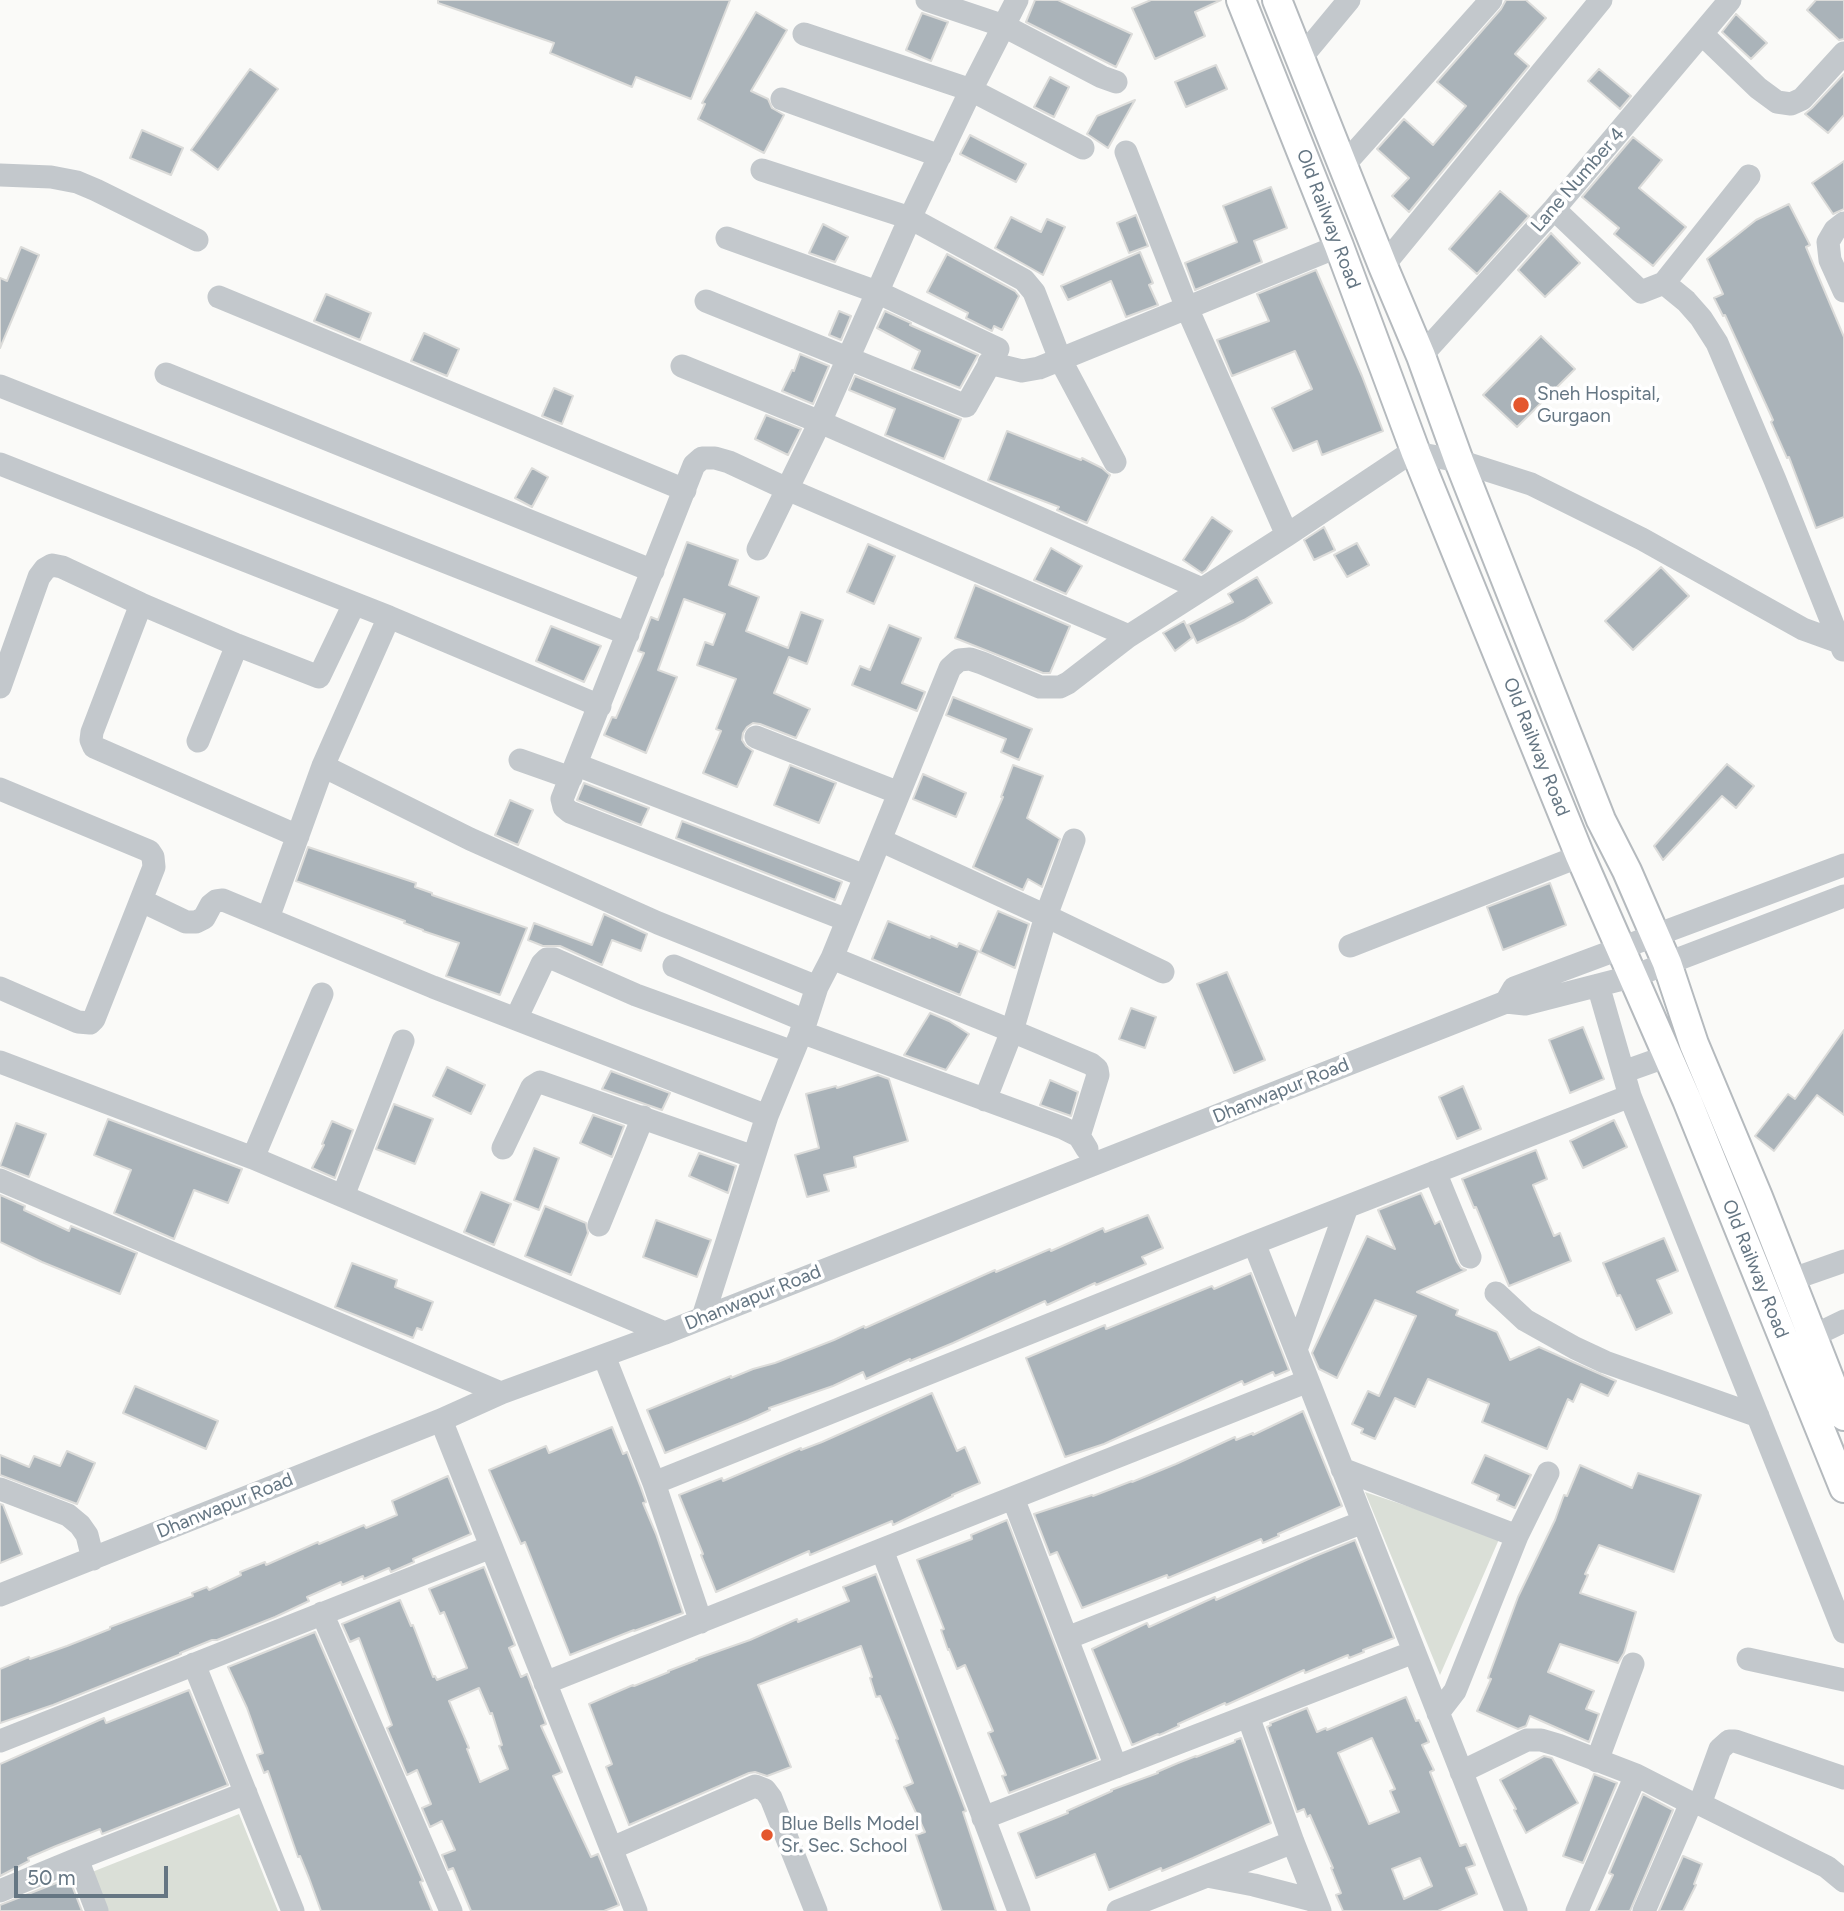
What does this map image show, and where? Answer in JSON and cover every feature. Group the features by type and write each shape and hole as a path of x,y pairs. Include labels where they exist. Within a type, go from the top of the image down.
{"main road":[{"name":"Old Railway Road","path":"1241,0 1339,246 1416,453 1580,856 1687,1100 1844,1488"},
{"name":"Old Railway Road","path":"1278,0 1421,356 1459,461 1601,820 1656,935 1694,1044 1844,1416"}],"street":[{"path":"927,0 1004,26 1116,82"},
{"path":"758,550 820,422 910,218 1017,0"},
{"path":"1300,59 1349,0"},
{"path":"1343,166 1490,0"},
{"path":"1383,266 1601,0"},
{"name":"Lane Number 4","path":"1421,356 1554,209 1730,0"},
{"path":"804,34 971,90 1083,148"},
{"path":"1703,34 1758,88 1777,102 1791,104 1802,99 1844,52"},
{"path":"782,99 940,156"},
{"path":"1126,152 1187,308 1287,535"},
{"path":"762,170 910,218 1024,280 1034,292 1060,359 1115,462"},
{"path":"0,175 51,177 76,182 197,240"},
{"path":"1554,209 1642,292 1664,283 1749,176"},
{"path":"1844,223 1835,230 1828,242 1830,260 1844,292"},
{"path":"706,301 966,406 998,349 877,292 727,238"},
{"path":"989,363 1031,371 1339,246"},
{"path":"1664,283 1702,318 1717,343 1842,645"},
{"path":"219,297 685,490"},
{"path":"682,366 820,422 1202,589"},
{"path":"166,374 653,571"},
{"path":"2,394 628,634"},
{"path":"703,1317 767,1116 817,987 950,668 959,660 970,659 982,663 1040,687 1060,687 1129,636 1407,455 1416,453 1459,461 1531,484 1642,539 1803,629 1842,645"},
{"path":"847,920 564,807 562,799 694,465 702,458 729,462 1129,636"},
{"path":"0,464 388,617 600,706"},
{"path":"0,687 39,577 52,565 62,567 237,645 320,677 354,604"},
{"path":"141,604 92,732 94,747 298,836"},
{"path":"268,918 323,766 388,617"},
{"path":"198,741 237,645"},
{"path":"755,737 899,793"},
{"path":"520,760 574,771 865,876"},
{"path":"323,766 470,839 658,923 817,987"},
{"path":"0,789 149,851 154,867 90,1023 78,1022 1,991"},
{"path":"880,840 1163,972"},
{"path":"985,1100 1012,1031 1046,916 1074,840"},
{"path":"1350,946 1580,856"},
{"name":"Dhanwapur Road","path":"1506,1002 1514,988 1844,865"},
{"name":"Dhanwapur Road","path":"0,1595 441,1420 501,1393 666,1333 1506,1002 1525,1004 1634,976 1844,896"},
{"path":"142,901 186,922 196,922 204,918 211,905 223,900 433,987 767,1116"},
{"path":"831,958 1091,1064 1097,1069 1098,1075 1079,1136"},
{"path":"516,1019 542,964 547,959 554,959 636,995 800,1035 1063,1128 1079,1136 1096,1164"},
{"path":"674,966 800,1035"},
{"path":"1598,985 1630,1096 1844,1632"},
{"path":"253,1158 322,994"},
{"path":"343,1196 403,1041"},
{"path":"1623,1072 1668,1056"},
{"path":"0,1062 253,1158 666,1333"},
{"path":"503,1148 532,1087 540,1082 754,1157"},
{"path":"654,1483 1630,1096"},
{"path":"599,1226 643,1117"},
{"path":"1435,1172 1470,1257"},
{"path":"0,1180 501,1393"},
{"path":"1296,1350 1347,1207"},
{"path":"1254,1243 1516,1911"},
{"path":"1790,1280 1844,1261"},
{"path":"1496,1293 1525,1320 1575,1348 1605,1362 1758,1416"},
{"path":"1813,1336 1844,1321"},
{"path":"604,1356 654,1483 701,1622"},
{"path":"545,1683 1308,1381"},
{"path":"441,1420 636,1911"},
{"path":"1342,1469 1517,1536"},
{"path":"1438,1713 1455,1692 1517,1536 1548,1473"},
{"path":"0,1489 68,1516 80,1525 87,1535 93,1559"},
{"path":"1013,1498 1116,1767"},
{"path":"1067,1638 1363,1522"},
{"path":"0,1741 491,1547"},
{"path":"882,1550 1019,1911"},
{"path":"322,1613 451,1911"},
{"path":"984,1818 1414,1652"},
{"path":"1748,1658 1844,1680"},
{"path":"194,1664 293,1911"},
{"path":"1597,1761 1633,1664"},
{"path":"1248,1716 1318,1906"},
{"path":"1461,1772 1527,1740 1541,1740 1636,1775 1827,1867 1844,1881"},
{"path":"1644,1911 1720,1749 1729,1741 1844,1778"},
{"path":"1577,1911 1636,1775"},
{"path":"612,1848 755,1786 765,1790 771,1798 816,1911"},
{"path":"0,1891 246,1793"},
{"path":"1118,1911 1293,1842"},
{"path":"76,1859 97,1911"},
{"path":"1208,1876 1254,1885 1318,1906"}],"shaded area":[{"path":"1365,1492 1500,1537 1440,1675"},
{"path":"239,1814 278,1911 107,1911 92,1872"}],"building":[{"path":"438,0 730,0 691,99 636,77 632,87 550,53 554,43 438,3"},
{"path":"1035,0 1058,0 1132,34 1116,67 1026,22"},
{"path":"1151,0 1221,0 1195,12 1205,36 1155,59 1132,8"},
{"path":"1506,0 1526,0 1546,18 1515,54 1529,66 1409,212 1392,196 1409,178 1377,149 1404,119 1433,145 1466,106 1437,82"},
{"path":"1816,0 1844,0 1844,39 1839,40 1807,10"},
{"path":"756,12 787,30 751,91 768,99 772,108 784,115 764,153 698,119 705,104 702,103"},
{"path":"922,13 948,22 931,61 906,50"},
{"path":"1736,14 1767,43 1751,59 1722,32"},
{"path":"1216,65 1227,89 1186,107 1175,82"},
{"path":"250,69 278,89 218,170 191,150"},
{"path":"1599,69 1631,96 1620,109 1588,81"},
{"path":"1844,74 1844,115 1828,133 1805,114"},
{"path":"1050,77 1069,87 1054,117 1034,107"},
{"path":"1135,100 1108,148 1087,134 1097,116"},
{"path":"142,130 183,148 171,175 130,158"},
{"path":"970,135 1026,164 1016,182 960,154"},
{"path":"1633,137 1662,160 1639,188 1686,227 1653,266 1614,234 1619,228 1582,197"},
{"path":"1844,161 1844,209 1833,214 1812,183"},
{"path":"1271,187 1287,228 1254,241 1262,262 1195,290 1185,263 1237,242 1223,206"},
{"path":"1500,191 1529,216 1477,274 1449,249"},
{"path":"1789,204 1810,245 1806,247 1844,337 1844,517 1816,528 1789,457 1787,458 1771,422 1773,420 1725,315 1723,316 1714,298 1723,294 1707,259 1756,220"},
{"path":"1136,215 1148,246 1129,253 1117,223"},
{"path":"1011,217 1041,232 1047,219 1065,227 1043,275 995,248"},
{"path":"823,224 848,237 835,262 809,253"},
{"path":"1551,233 1580,263 1545,297 1518,270"},
{"path":"21,247 39,255 0,348 0,278 7,281"},
{"path":"1140,252 1153,283 1149,285 1158,305 1126,317 1111,281 1068,300 1061,286"},
{"path":"947,254 1015,291 1019,296 1002,330 994,326 992,331 966,318 968,313 927,292"},
{"path":"1316,270 1383,431 1322,455 1317,441 1293,451 1272,408 1312,389 1295,351 1232,376 1217,340 1269,321 1257,294"},
{"path":"326,294 371,313 360,340 314,321"},
{"path":"839,311 851,316 841,340 829,335"},
{"path":"885,311 978,355 960,388 912,369 920,351 877,328"},
{"path":"424,333 459,349 447,376 411,361"},
{"path":"1541,336 1575,369 1517,427 1483,395"},
{"path":"800,354 829,366 813,404 782,391"},
{"path":"855,376 961,419 944,459 885,435 895,409 849,390"},
{"path":"554,388 573,396 562,424 542,416"},
{"path":"766,415 801,429 788,455 755,439"},
{"path":"1007,431 1081,460 1082,458 1110,475 1087,523 1057,510 1059,507 988,480"},
{"path":"532,468 548,477 532,507 515,498"},
{"path":"1212,517 1232,531 1202,573 1183,560"},
{"path":"1324,527 1335,550 1314,560 1304,540"},
{"path":"687,542 738,560 729,585 759,597 746,631 788,648 801,612 823,620 807,664 789,657 774,693 810,709 796,738 760,724 753,723 747,727 742,740 753,751 737,787 703,773 721,731 716,729 736,679 697,665 705,642 713,645 725,614 684,599 658,670 677,677 646,753 604,735 612,717 616,718 644,653 638,651 651,617 658,620"},
{"path":"1357,543 1369,565 1347,577 1334,555"},
{"path":"868,544 895,556 874,604 847,592"},
{"path":"1051,548 1082,566 1066,594 1034,580"},
{"path":"1661,567 1689,596 1633,650 1605,621"},
{"path":"1257,577 1272,603 1197,643 1188,625 1233,602 1228,594"},
{"path":"975,585 1070,626 1050,673 1043,673 955,638"},
{"path":"1184,621 1192,638 1175,651 1163,633"},
{"path":"889,625 921,638 902,683 925,692 917,711 852,685 860,666 870,670"},
{"path":"551,626 601,646 584,682 536,661"},
{"path":"953,697 1032,729 1019,760 1001,752 1006,739 946,715"},
{"path":"1727,764 1754,786 1736,808 1722,796 1663,860 1654,846"},
{"path":"790,765 836,783 819,823 774,805"},
{"path":"1013,765 1043,776 1027,818 1060,839 1042,887 1028,879 1023,890 973,867 1003,797"},
{"path":"923,774 966,793 956,817 913,799"},
{"path":"584,783 649,808 641,825 577,800"},
{"path":"510,800 533,810 518,845 495,835"},
{"path":"682,821 842,882 835,900 676,838"},
{"path":"308,847 416,883 415,887 432,895 527,928 500,995 446,976 459,943 296,881"},
{"path":"1550,883 1566,925 1503,950 1487,907"},
{"path":"998,911 1029,924 1015,968 980,952"},
{"path":"604,914 647,934 641,951 612,940 602,965 560,946 543,946 528,940 534,923 592,945"},
{"path":"888,921 957,947 959,943 978,951 960,995 872,959"},
{"path":"1227,972 1265,1060 1234,1073 1197,984"},
{"path":"1131,1008 1156,1017 1145,1048 1119,1039"},
{"path":"930,1013 969,1034 946,1070 904,1055"},
{"path":"1583,1027 1604,1079 1570,1093 1549,1040"},
{"path":"1844,1030 1844,1115 1817,1095 1774,1151 1755,1136 1788,1094 1795,1099"},
{"path":"447,1067 485,1085 471,1114 433,1096"},
{"path":"611,1071 670,1093 662,1110 602,1089"},
{"path":"878,1075 889,1079 908,1141 854,1157 856,1167 824,1175 829,1191 807,1197 795,1155 819,1148 806,1094 836,1086 837,1088"},
{"path":"1050,1080 1078,1092 1071,1116 1040,1105"},
{"path":"1463,1086 1481,1129 1457,1139 1439,1097"},
{"path":"394,1104 433,1119 415,1164 376,1149"},
{"path":"593,1115 624,1126 612,1157 580,1143"},
{"path":"108,1119 242,1169 228,1203 194,1190 174,1239 114,1213 131,1170 94,1155"},
{"path":"1614,1120 1627,1147 1583,1168 1570,1141"},
{"path":"332,1121 353,1130 335,1178 312,1168"},
{"path":"16,1123 46,1134 29,1177 0,1166"},
{"path":"534,1148 559,1158 539,1210 514,1200"},
{"path":"1536,1150 1547,1179 1533,1185 1554,1236 1560,1233 1571,1261 1509,1286 1462,1179"},
{"path":"699,1153 736,1166 728,1193 689,1176"},
{"path":"481,1192 511,1204 494,1245 464,1232"},
{"path":"1421,1193 1435,1224 1440,1221 1457,1262 1466,1270 1417,1292 1458,1310 1456,1315 1497,1332 1510,1360 1539,1347 1616,1381 1608,1396 1581,1384 1573,1402 1568,1399 1547,1449 1482,1422 1489,1404 1428,1379 1415,1407 1395,1398 1375,1439 1361,1433 1363,1429 1352,1424 1368,1391 1379,1396 1416,1316 1375,1300 1337,1378 1319,1369 1312,1353 1367,1236 1395,1249 1378,1210"},
{"path":"0,1195 25,1206 24,1210 69,1231 71,1226 137,1253 120,1294 0,1242"},
{"path":"545,1206 586,1223 588,1233 571,1275 525,1256"},
{"path":"1148,1215 1163,1248 1142,1257 1146,1264 1047,1305 1045,1301 866,1379 863,1372 833,1386 769,1408 770,1410 748,1420 665,1453 647,1410 731,1376 775,1363 864,1326 865,1328 995,1270 996,1272 1050,1249 1051,1251 1103,1228 1105,1232"},
{"path":"656,1220 711,1240 697,1277 643,1257"},
{"path":"1664,1238 1678,1271 1657,1280 1672,1313 1636,1330 1603,1263"},
{"path":"352,1263 397,1280 395,1287 433,1302 422,1330 417,1328 413,1338 335,1307"},
{"path":"1251,1273 1289,1370 1275,1376 1273,1372 1244,1385 1242,1381 1104,1444 1065,1457 1026,1358 1105,1325 1106,1329"},
{"path":"135,1386 218,1421 206,1449 123,1413"},
{"path":"932,1393 957,1451 965,1447 980,1483 893,1525 892,1521 810,1555 809,1551 716,1592 679,1495 722,1478 723,1481 801,1448 822,1442"},
{"path":"1303,1411 1342,1506 1263,1543 1261,1539 1168,1578 1167,1575 1082,1608 1057,1552 1050,1555 1034,1514 1132,1482 1235,1437 1236,1440 1253,1435"},
{"path":"612,1427 623,1454 627,1452 641,1488 646,1502 643,1503 683,1613 570,1655 525,1542 521,1544 489,1470 546,1446 549,1453"},
{"path":"67,1451 95,1463 77,1504 0,1475 0,1455 29,1467 34,1456 60,1466"},
{"path":"1485,1455 1531,1475 1515,1508 1497,1500 1499,1495 1472,1483"},
{"path":"1580,1465 1632,1488 1638,1473 1701,1495 1674,1572 1599,1545 1585,1574 1588,1575 1580,1593 1636,1612 1624,1653 1618,1663 1560,1644 1548,1672 1594,1691 1586,1709 1599,1714 1589,1742 1530,1716 1526,1726 1518,1729 1477,1711 1491,1679 1488,1678 1518,1597"},
{"path":"448,1476 471,1534 413,1559 414,1562 391,1572 389,1568 364,1579 363,1576 342,1585 341,1582 307,1597 309,1601 275,1617 53,1705 0,1723 0,1669 110,1629 193,1596 192,1593 207,1587 209,1590 241,1575 240,1572 265,1562 266,1565 318,1542 319,1544 364,1525 366,1528 397,1515 392,1501"},
{"path":"0,1504 3,1505 22,1554 0,1563"},
{"path":"1007,1520 1098,1759 1009,1793 1002,1776 1006,1775 988,1733 993,1731 965,1665 957,1669 948,1650 941,1630 944,1629 917,1560 972,1539 971,1535"},
{"path":"1355,1540 1394,1638 1349,1658 1348,1655 1305,1673 1304,1670 1132,1745 1092,1649 1147,1623 1149,1627"},
{"path":"484,1567 515,1645 509,1648 521,1677 527,1674 546,1724 541,1726 562,1772 553,1776 591,1857 598,1854 619,1905 604,1911 471,1911 453,1868 448,1870 442,1855 455,1850 442,1821 430,1827 422,1808 431,1804 417,1770 407,1775 387,1728 392,1725 359,1638 350,1642 342,1624 400,1600 411,1626 413,1625 433,1677 437,1680 467,1668 444,1612 440,1614 429,1589","holes":["479,1688 490,1714 492,1713 502,1745 499,1746 508,1769 480,1782 449,1701"]},
{"path":"876,1574 966,1811 963,1812 996,1911 942,1911 916,1835 925,1832 904,1787 913,1783 880,1696 876,1697 861,1646 758,1685 791,1767 767,1776 749,1773 629,1825 606,1767 612,1764 589,1704 696,1659 849,1601 843,1587"},
{"path":"315,1632 423,1881 420,1882 432,1911 321,1911 300,1856 298,1857 268,1771 264,1773 257,1755 263,1753 247,1708 228,1667"},
{"path":"189,1690 228,1785 102,1834 100,1829 56,1846 28,1858 29,1861 0,1876 0,1764 104,1718 106,1723"},
{"path":"1406,1697 1429,1742 1422,1745 1434,1770 1430,1772 1460,1846 1466,1844 1475,1865 1466,1868 1477,1894 1438,1911 1343,1911 1336,1895 1341,1893 1333,1868 1310,1815 1307,1817 1304,1809 1297,1812 1267,1727 1270,1723 1307,1708 1317,1732 1326,1728 1327,1730","holes":["1372,1738 1395,1789 1390,1791 1399,1812 1369,1824 1338,1753","1420,1858 1432,1886 1404,1899 1392,1869"]},
{"path":"1241,1738 1271,1823 1162,1871 1161,1868 1109,1890 1095,1854 1036,1878 1018,1833 1068,1813 1067,1811 1111,1790"},
{"path":"1544,1756 1552,1758 1578,1803 1526,1833 1500,1780"},
{"path":"1594,1774 1617,1783 1583,1863 1563,1856"},
{"path":"1643,1794 1673,1810 1630,1911 1596,1911 1613,1875 1609,1873"},
{"path":"1683,1856 1702,1864 1694,1884 1696,1885 1683,1911 1659,1911"},
{"path":"69,1878 82,1911 0,1911 0,1905"}],"place":[{"name":"Sneh Hospital, Gurgaon","path":"1521,405"},
{"name":"Blue Bells Model Sr. Sec. School","path":"767,1835"}]}
